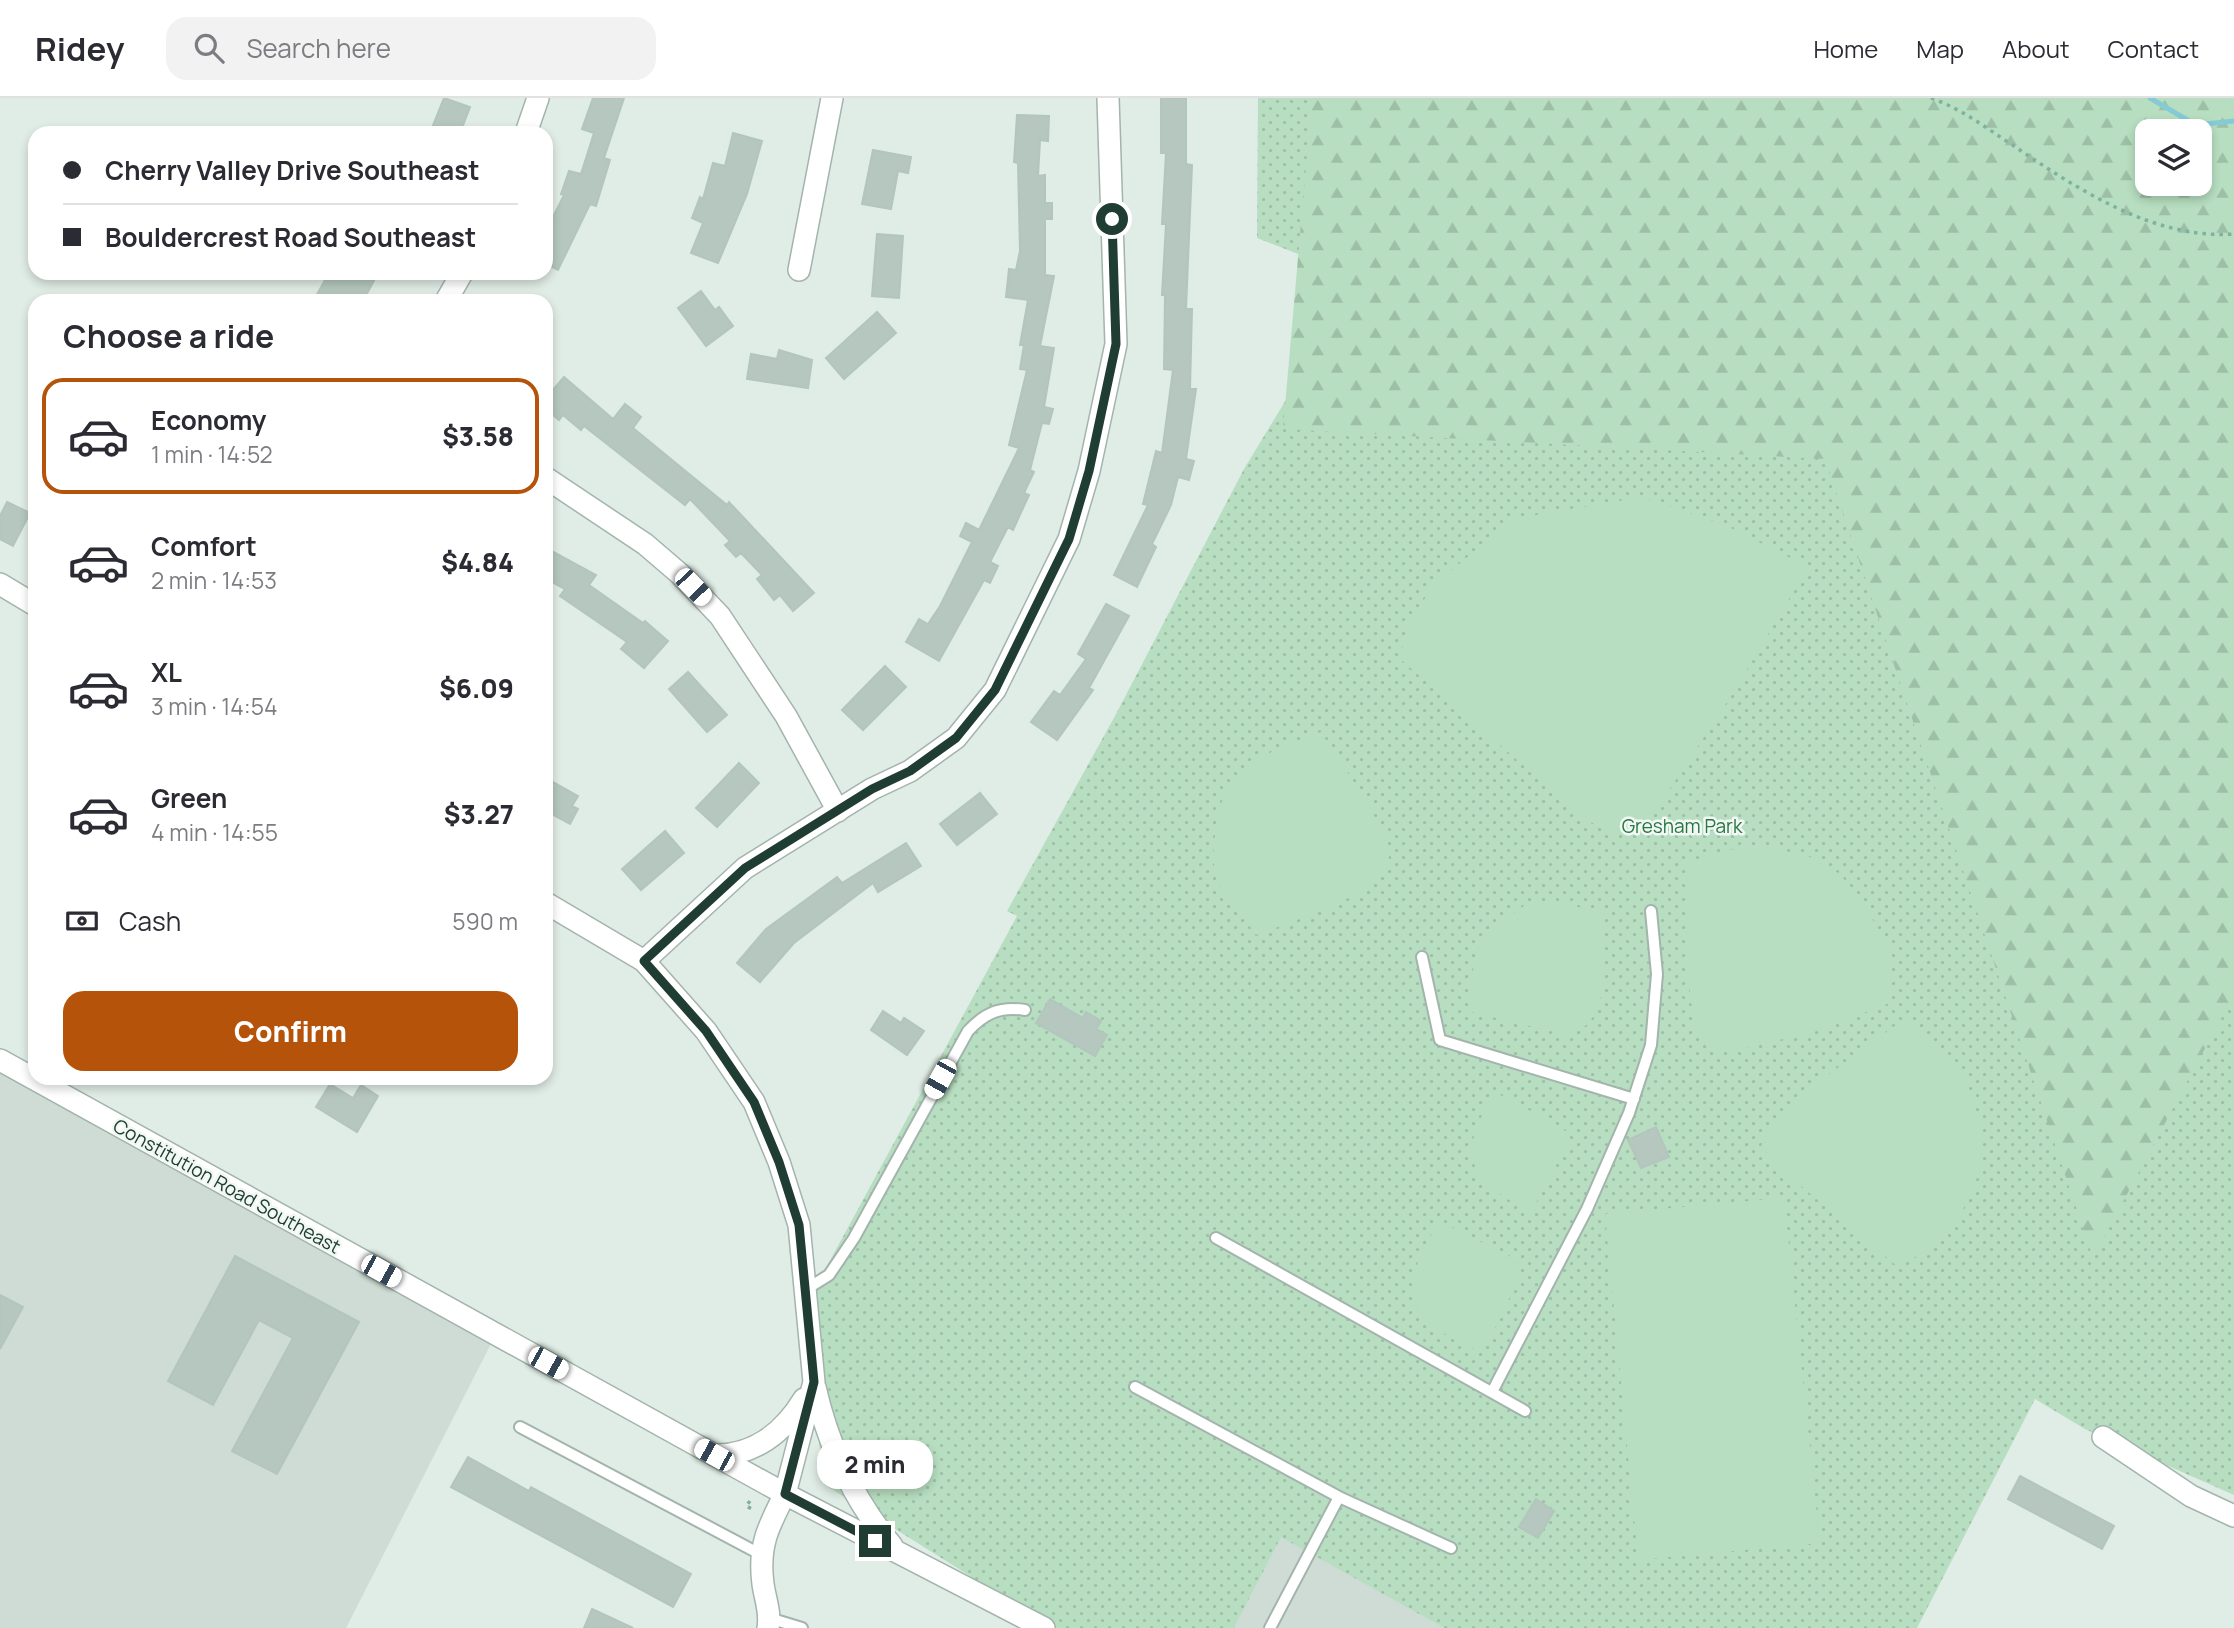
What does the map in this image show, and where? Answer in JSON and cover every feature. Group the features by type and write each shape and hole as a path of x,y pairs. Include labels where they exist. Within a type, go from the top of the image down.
{"street":[{"path":"528,126 538,98"},
{"path":"799,270 832,98"},
{"path":"644,961 745,868 872,789 910,771 956,738 995,690 1069,539 1089,471 1116,344 1108,98"},
{"path":"553,483 645,544 680,574 720,615 786,716 838,811"},
{"path":"0,584 28,601"},
{"path":"553,907 644,961 706,1031 754,1102 779,1162 799,1225 814,1382 823,1423 860,1501 897,1552"},
{"name":"Constitution Road Southeast","path":"0,1060 28,1075"},
{"name":"Constitution Road Southeast","path":"45,1085 785,1494 1044,1628"},
{"path":"714,1455 731,1455 755,1447 777,1433 793,1417 814,1382"},
{"path":"768,1623 763,1547 785,1494 814,1382"},
{"path":"2103,1437 2191,1496 2234,1516"}],"lane":[{"path":"1492,1392 1587,1209 1634,1099 1651,1045 1656,986 1651,911"},
{"path":"1422,957 1440,1040 1634,1099"},
{"path":"805,1290 829,1275 854,1238 968,1031 979,1018 995,1010 1008,1007 1024,1010"},
{"path":"1216,1238 1525,1411"},
{"path":"1135,1387 1339,1497 1451,1548"},
{"path":"520,1427 763,1547"},
{"path":"1270,1628 1339,1497"},
{"path":"768,1623 802,1628"}],"path":[{"path":"1931,98 1957,107 2016,148 2130,214 2207,236 2234,234"},
{"path":"750,1501 746,1506 752,1509"}],"shaded area":[{"path":"0,1061 28,1076 28,1085 44,1085 496,1334 346,1628 0,1628"},
{"path":"1281,1536 1444,1628 1234,1628"}],"green space":[{"name":"Gresham Park","path":"1258,98 2234,98 2234,1495 2085,1429 2035,1399 1917,1628 1444,1628 1281,1537 1234,1628 1053,1628 825,1485 801,1314 1017,916 1007,911 1115,716 1244,469 1360,278 1257,238"},
{"path":"1312,98 2234,98 2234,994 2093,1258 1825,459 1283,429"},
{"path":"1642,497 1725,525 1808,567 1733,693 1671,787 1635,830 1617,834 1588,821 1400,659 1406,631 1432,586 1514,519"},
{"path":"1321,732 1380,827 1389,855 1385,869 1356,894 1256,935 1228,898 1216,876 1214,845 1221,805 1228,788 1252,763"},
{"path":"1762,846 1808,856 1840,874 1867,909 1890,952 1890,1003 1812,1032 1729,1052 1708,1047 1694,1027 1689,983 1686,863 1722,851"},
{"path":"1553,901 1603,913 1605,965 1600,1002 1593,1017 1582,1028 1567,1035 1467,1011 1475,957 1486,934 1525,905"},
{"path":"1905,1018 1957,1064 1967,1082 1982,1131 1979,1173 1962,1212 1929,1249 1898,1267 1784,1172 1761,1146 1772,1129 1805,1094"},
{"path":"1495,1092 1568,1133 1568,1142 1531,1213 1493,1188 1481,1176 1474,1163 1472,1149 1475,1133"},
{"path":"1784,1198 1820,1543 1638,1560 1605,1214"},
{"path":"1439,1221 1513,1258 1520,1267 1519,1278 1483,1353 1436,1328 1422,1315 1414,1302 1412,1286 1416,1268"}],"building":[{"path":"444,98 470,107 463,126 433,126"},
{"path":"593,98 624,98 604,158 610,160 596,206 590,204 558,270 553,268 553,217 564,195 561,194 569,171 581,174 594,133 582,129"},
{"path":"1161,98 1186,98 1186,164 1192,165 1186,309 1192,309 1190,389 1196,389 1186,459 1194,461 1189,480 1178,477 1171,505 1152,544 1156,547 1137,587 1114,575 1148,505 1143,504 1156,451 1162,453 1173,370 1164,369 1165,295 1162,295 1166,224 1162,224 1166,153 1161,153"},
{"path":"1017,115 1049,116 1048,141 1040,140 1038,176 1045,175 1045,203 1052,203 1052,219 1045,219 1045,275 1054,276 1040,346 1054,348 1044,407 1053,409 1049,424 1042,423 1030,470 1034,472 1024,493 1029,495 1013,530 1008,527 990,562 998,566 990,583 984,580 939,661 906,642 919,619 928,624 940,606 972,542 960,536 966,523 979,530 1019,448 1009,445 1027,370 1020,369 1024,345 1020,345 1028,300 1006,297 1009,269 1016,270 1020,251 1018,163 1014,162"},
{"path":"733,133 762,141 747,194 718,263 691,253 703,223 692,218 700,197 703,199 713,163 725,166"},
{"path":"873,150 911,157 908,173 898,171 891,209 862,204"},
{"path":"877,234 903,236 899,298 872,296"},
{"path":"325,280 374,280 367,294 317,294"},
{"path":"701,291 715,310 719,307 733,326 706,346 678,308"},
{"path":"877,312 896,333 844,379 826,358"},
{"path":"779,350 812,360 808,388 747,379 751,354 777,359"},
{"path":"564,377 613,419 625,404 641,417 633,428 727,505 729,502 814,593 793,611 780,595 774,600 757,579 762,575 741,553 736,557 725,545 730,541 690,499 685,505 584,426 581,430 563,415 559,420 553,415 553,390"},
{"path":"7,502 28,512 13,546 0,539 0,516"},
{"path":"553,552 596,575 589,585 643,623 645,621 668,641 644,668 621,649 627,642 560,596 565,589 553,583"},
{"path":"1106,604 1129,616 1089,688 1093,690 1057,740 1031,722 1054,691 1060,695 1086,659 1078,654"},
{"path":"885,666 906,687 863,730 842,710"},
{"path":"688,672 727,715 707,732 669,689"},
{"path":"739,763 759,783 717,827 696,808"},
{"path":"553,782 578,796 572,806 578,809 570,824 553,815"},
{"path":"980,793 997,814 957,845 940,824"},
{"path":"665,831 684,853 641,890 622,869"},
{"path":"906,843 921,866 878,892 873,883 794,943 760,982 737,963 766,929 837,877 842,883"},
{"path":"1050,999 1083,1018 1086,1012 1101,1021 1096,1029 1107,1035 1095,1056 1036,1023"},
{"path":"883,1011 901,1023 904,1018 924,1031 907,1055 871,1030"},
{"path":"329,1085 353,1098 361,1085 378,1096 357,1132 316,1107"},
{"path":"1656,1127 1669,1157 1641,1168 1628,1140"},
{"path":"235,1256 359,1322 277,1474 232,1451 293,1338 259,1320 213,1405 168,1381"},
{"path":"0,1295 23,1307 0,1349"},
{"path":"468,1457 529,1491 531,1487 691,1574 673,1607 451,1487"},
{"path":"2020,1476 2114,1526 2102,1549 2008,1499"},
{"path":"1536,1499 1554,1511 1538,1538 1519,1527"},
{"path":"592,1609 633,1628 584,1628"}],"waterway":[{"path":"2150,98 2196,125 2234,121"}],"route":[{"path":"875,1541 785,1494 814,1382 799,1225 779,1162 754,1102 706,1031 644,961 745,868 872,789 910,771 956,738 995,690 1036,613 1069,539 1089,471 1116,344 1112,219"}]}
